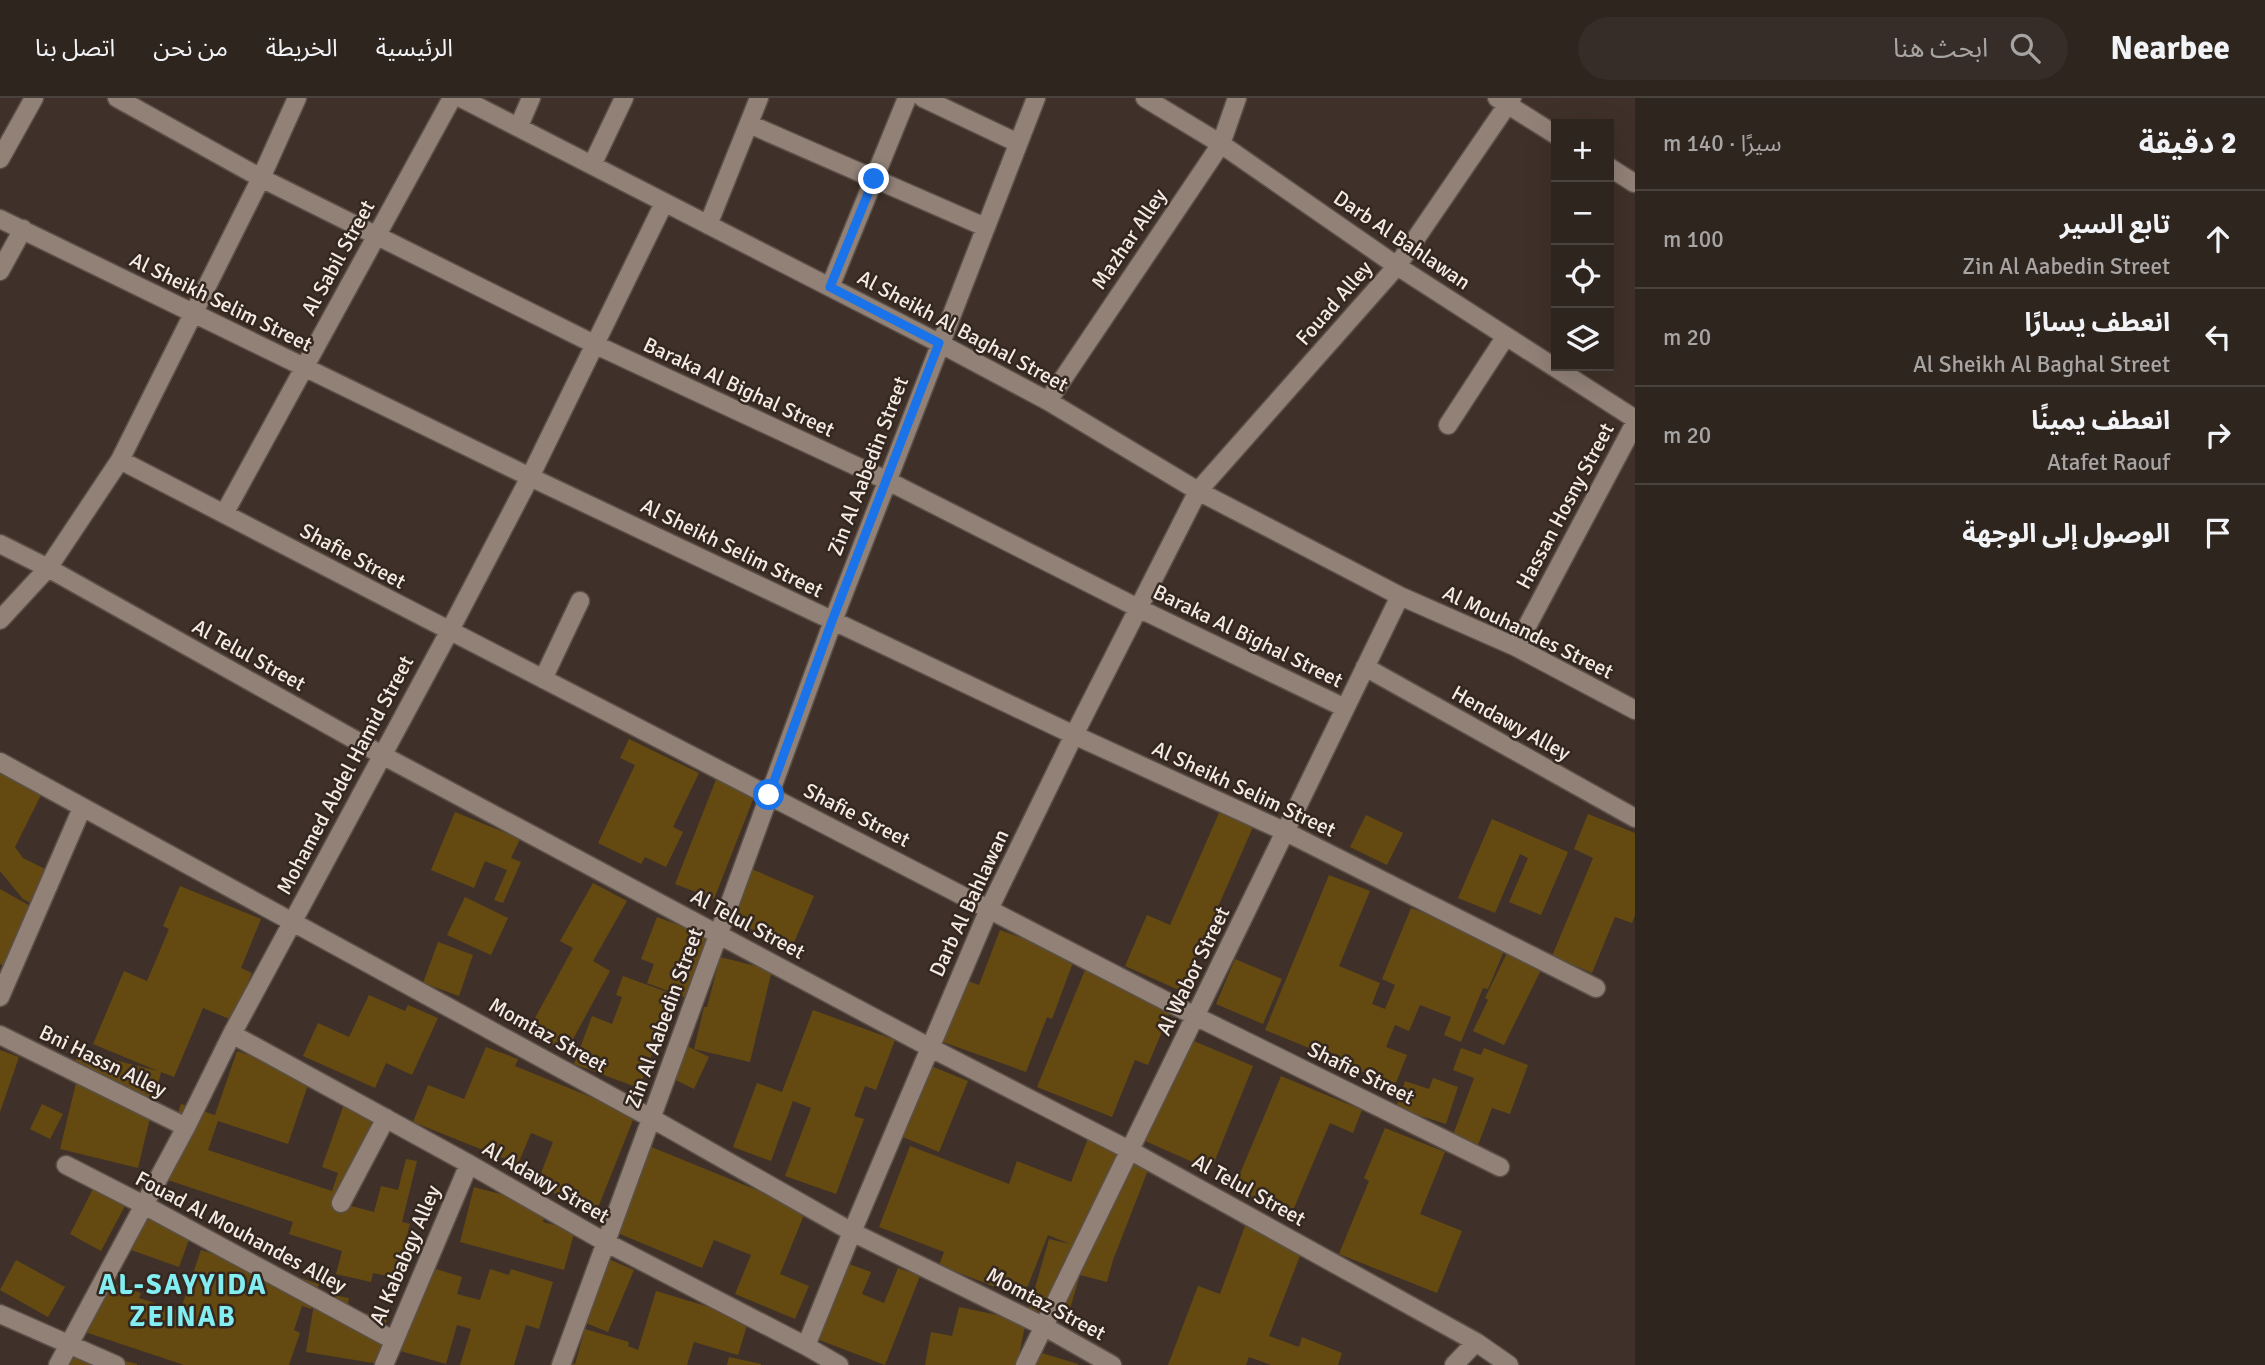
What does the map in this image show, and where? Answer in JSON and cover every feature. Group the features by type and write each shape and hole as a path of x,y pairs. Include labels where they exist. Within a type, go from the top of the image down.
{"street":[{"path":"0,159 34,98"},
{"name":"Baraka Al Bighal Street","path":"117,98 261,178 376,236 596,345 886,480 1138,608 1345,708"},
{"path":"0,620 48,568 120,460 261,178 297,98"},
{"name":"Al Sabil Street","path":"224,514 452,98"},
{"name":"Al Sheikh Al Baghal Street","path":"461,98 939,343 1048,401 1198,491 1400,596"},
{"path":"519,126 531,98"},
{"path":"592,165 624,98"},
{"path":"708,225 759,98"},
{"path":"830,287 907,98"},
{"path":"923,98 1018,143"},
{"name":"Zin Al Aabedin Street","path":"561,1365 832,621 1036,98"},
{"name":"Darb Al Bahlawan","path":"1145,98 1221,144 1397,266 1635,421"},
{"name":"Mazhar Alley","path":"1048,401 1221,144 1237,98"},
{"path":"1506,100 1551,132"},
{"name":"Fouad Alley","path":"1198,491 1397,266 1506,100"},
{"path":"749,124 985,227"},
{"path":"1614,170 1634,183"},
{"name":"Mohamed Abdel Hamid Street","path":"58,1365 530,477 664,203"},
{"name":"Al Sheikh Selim Street","path":"0,219 832,621 1286,832 1596,988"},
{"path":"0,271 23,229"},
{"path":"1448,425 1506,335"},
{"name":"Hassan Hosny Street","path":"1516,647 1635,421"},
{"name":"Shafie Street","path":"120,460 1195,1016 1500,1167"},
{"name":"Darb Al Bahlawan","path":"806,1346 989,909 1198,491"},
{"name":"Al Telul Street","path":"0,544 48,568 382,755 929,1047 1131,1151 1476,1342 1509,1365"},
{"name":"Al Mouhandes Street","path":"1400,596 1516,647 1635,710"},
{"name":"Al Wabor Street","path":"1025,1365 1400,596"},
{"path":"543,679 580,601"},
{"name":"Hendawy Alley","path":"1365,667 1635,818"},
{"name":"Momtaz Street","path":"0,762 651,1118 852,1232 1045,1326 1112,1365"},
{"path":"0,997 82,808"},
{"name":"Al Adawy Street","path":"232,1034 605,1242 839,1365"},
{"name":"Bni Hassn Alley","path":"0,1035 186,1127"},
{"path":"341,1203 386,1118"},
{"name":"Al Kababgy Alley","path":"384,1365 469,1164"},
{"name":"Fouad Al Mouhandes Alley","path":"66,1165 393,1340"},
{"path":"0,1314 116,1365"},
{"path":"1454,1365 1476,1342"}],"building":[{"path":"629,739 699,773 673,827 683,832 666,867 645,857 641,864 598,843 635,765 620,758"},
{"path":"0,770 43,791 15,847 23,858 63,878 46,911 23,899 0,871"},
{"path":"717,777 756,792 714,899 675,884"},
{"path":"455,812 520,839 511,858 521,862 503,903 494,900 507,870 485,861 474,888 431,870"},
{"path":"1219,813 1253,827 1181,991 1125,966 1147,915 1170,925"},
{"path":"1588,814 1635,833 1635,915 1632,923 1615,917 1592,973 1552,956 1593,858 1574,849"},
{"path":"1366,815 1403,833 1387,865 1350,847"},
{"path":"1492,819 1568,852 1541,915 1509,902 1528,858 1520,854 1495,913 1458,898"},
{"path":"747,867 814,896 792,947 726,918"},
{"path":"1329,875 1370,891 1339,966 1380,983 1372,1004 1385,1009 1395,985 1382,979 1411,908 1506,946 1488,989 1483,988 1461,1042 1444,1035 1451,1017 1420,1005 1409,1031 1395,1025 1386,1047 1407,1055 1395,1085 1265,1030"},
{"path":"593,883 627,901 593,961 610,971 566,1052 528,1031 573,948 560,941"},
{"path":"180,886 261,919 241,968 252,973 232,1020 203,1008 174,1077 161,1072 138,1168 60,1149 77,1079 71,1078 78,1051 158,1071 93,1044 124,971 147,981 169,929 163,926"},
{"path":"0,889 39,911 6,967 0,964"},
{"path":"465,897 508,918 491,955 447,935"},
{"path":"657,917 715,938 692,1000 647,983 654,964 641,959"},
{"path":"1000,930 1075,957 1052,1019 1047,1017 1026,1072 932,1038 955,976 979,985"},
{"path":"438,942 473,955 459,996 423,983"},
{"path":"1507,953 1541,970 1504,1045 1473,1031 1488,1000 1485,998"},
{"path":"720,957 772,970 750,1062 694,1049"},
{"path":"1235,959 1282,979 1263,1024 1216,1004"},
{"path":"1085,970 1173,1005 1148,1065 1135,1060 1112,1117 1037,1087"},
{"path":"623,976 675,995 639,1088 574,1064 592,1016 612,1024 622,997 616,995"},
{"path":"369,995 405,1011 408,1005 438,1018 412,1075 386,1063 375,1088 303,1056 318,1023 349,1037"},
{"path":"813,1010 895,1040 876,1090 865,1086 854,1116 864,1119 836,1194 785,1176 811,1108 793,1101 771,1161 733,1147 757,1083 782,1092"},
{"path":"1182,1036 1253,1066 1211,1170 1138,1138"},
{"path":"673,1039 709,1057 694,1089 657,1071"},
{"path":"486,1047 518,1059 515,1066 635,1115 597,1210 536,1186 553,1142 531,1133 518,1164 413,1122 428,1085 464,1099"},
{"path":"1461,1048 1481,1055 1484,1048 1528,1065 1510,1114 1492,1108 1478,1145 1453,1135 1474,1078 1453,1070"},
{"path":"0,1050 19,1057 0,1112"},
{"path":"237,1051 311,1076 288,1144 218,1121 208,1150 332,1191 338,1173 322,1167 344,1104 374,1114 344,1204 374,1212 381,1186 398,1190 406,1159 417,1161 402,1222 410,1224 396,1278 373,1273 371,1282 336,1274 342,1251 289,1234 293,1222 156,1176 181,1104 215,1115"},
{"path":"926,1064 968,1081 939,1152 893,1133"},
{"path":"1281,1076 1362,1110 1353,1133 1330,1123 1291,1215 1233,1190"},
{"path":"1433,1078 1458,1087 1446,1124 1396,1108 1405,1081 1429,1089"},
{"path":"42,1104 63,1114 50,1139 30,1129"},
{"path":"1385,1128 1445,1152 1420,1214 1462,1231 1437,1293 1339,1254 1369,1181 1364,1178"},
{"path":"1089,1136 1152,1160 1107,1282 1080,1275 1067,1319 1029,1309 1049,1239 1070,1244 1048,1235 1023,1298 939,1265 944,1252 879,1227 910,1146 1009,1184 1017,1161 1071,1182"},
{"path":"649,1146 806,1210 780,1274 809,1286 795,1319 735,1294 751,1255 714,1240 702,1268 608,1229"},
{"path":"95,1185 127,1202 101,1251 70,1234"},
{"path":"474,1187 547,1207 543,1222 575,1230 564,1270 460,1242"},
{"path":"138,1198 195,1223 179,1267 120,1246"},
{"path":"1245,1226 1303,1248 1269,1336 1299,1347 1302,1337 1342,1353 1338,1365 1271,1365 1249,1357 1246,1365 1168,1365 1198,1286 1220,1294"},
{"path":"201,1250 268,1272 270,1268 319,1284 316,1292 349,1298 347,1310 387,1317 379,1364 306,1352 315,1298 311,1309 302,1306 294,1330 300,1333 289,1365 184,1365 85,1332 102,1280 141,1293 139,1298 180,1311"},
{"path":"597,1254 634,1270 608,1332 571,1317"},
{"path":"16,1260 65,1287 48,1317 0,1290"},
{"path":"838,1260 871,1272 862,1294 884,1303 898,1268 920,1276 885,1365 809,1336"},
{"path":"423,1265 462,1277 457,1294 480,1300 490,1269 509,1275 511,1269 553,1282 539,1329 526,1325 514,1365 460,1365 471,1329 457,1325 446,1364 397,1350"},
{"path":"656,1291 749,1319 738,1355 694,1342 687,1365 550,1365 553,1357 575,1364 585,1329 629,1342 628,1346 638,1350"},
{"path":"959,1307 1026,1321 1017,1365 925,1365 931,1332 952,1336"},
{"path":"65,1346 137,1364 137,1365 61,1365"},
{"path":"1032,1350 1078,1364 1078,1365 1028,1365"},
{"path":"729,1357 761,1364 761,1365 727,1365"}],"district":[{"name":"AL-SAYYIDA ZEINAB","path":"183,1301"}],"route":[{"path":"769,795 832,621 939,343 830,287 874,179"}]}
